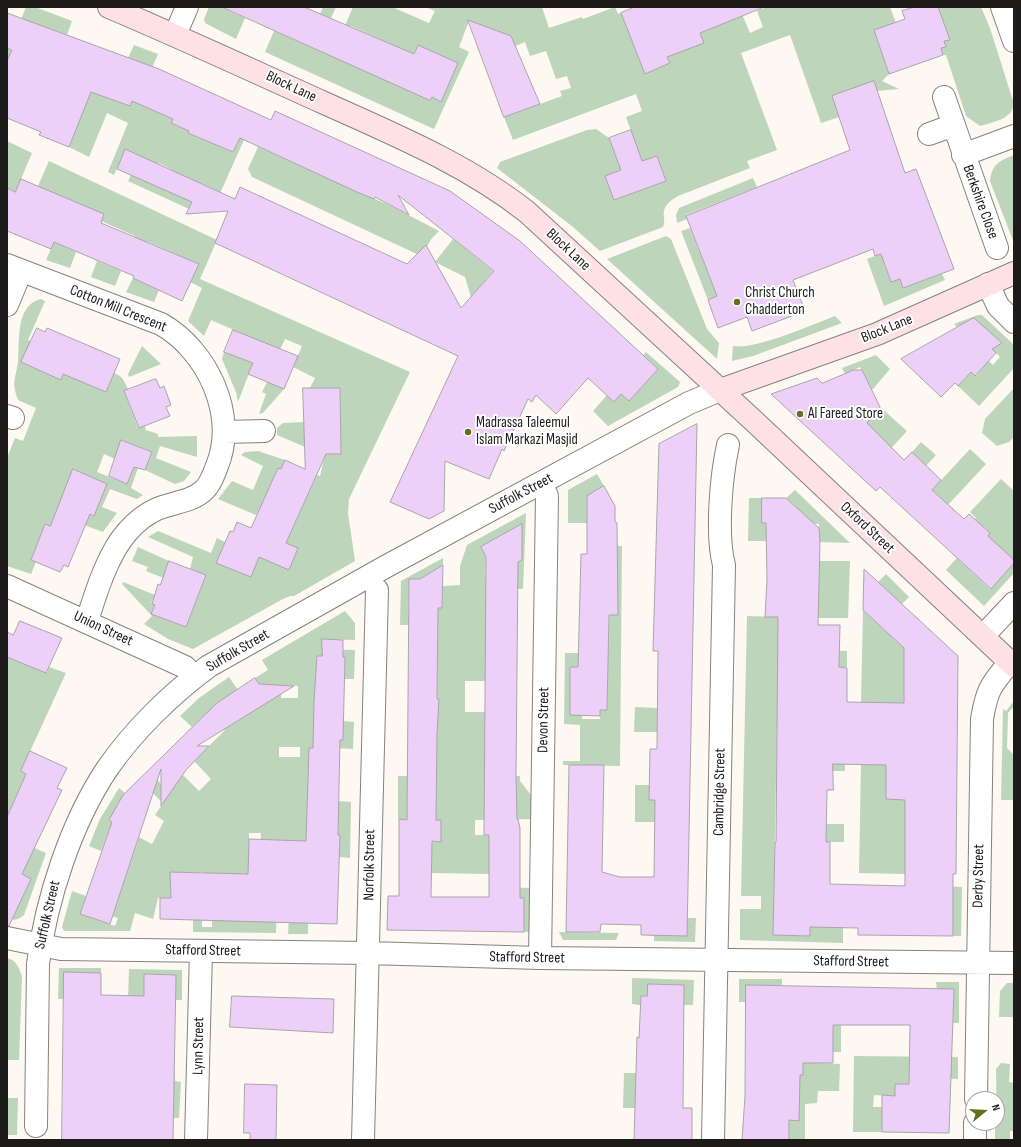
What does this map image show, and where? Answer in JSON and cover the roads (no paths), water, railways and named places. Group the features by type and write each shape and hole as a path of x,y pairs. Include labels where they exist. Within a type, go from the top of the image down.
{"main road":[{"name":"Block Lane","path":"109,7 175,35 433,154 499,190 526,212 720,390 877,334 1014,273"},
{"name":"Oxford Street","path":"720,390 1012,664"}],"street":[{"path":"175,35 187,7"},
{"path":"1002,7 1014,41"},
{"name":"Berkshire Close","path":"944,97 997,248"},
{"path":"929,134 954,125"},
{"name":"Berkshire Close","path":"964,155 1014,136"},
{"name":"Cotton Mill Crescent","path":"7,305 14,268 160,324 174,332 190,347 202,364 214,386 221,409 224,432 222,455 206,489 193,498 158,509 142,518 118,544 93,600 87,621"},
{"path":"988,284 998,306 1014,322"},
{"name":"Suffolk Street","path":"36,1126 38,964 40,945 61,864 98,783 140,728 209,666 385,567 689,403 720,390"},
{"path":"224,432 264,430"},
{"name":"Cambridge Street","path":"713,1140 724,565 720,550 723,468 728,445"},
{"name":"Devon Street","path":"540,958 547,496 541,484"},
{"name":"Union Street","path":"7,586 87,621 185,667 195,677"},
{"name":"Norfolk Street","path":"363,1140 377,590"},
{"path":"983,636 1014,603"},
{"name":"Derby Street","path":"976,1091 982,718 986,696 992,683 1012,664"},
{"name":"Stafford Street","path":"7,938 61,949 368,953 540,958 1014,963"},
{"name":"Lynn Street","path":"196,1140 201,951"}],"place":[{"name":"Christ Church Chadderton","path":"737,302"},
{"name":"Al Fareed Store","path":"800,414"},
{"name":"Madrassa Taleemul Islam Markazi Masjid","path":"468,432"}]}
